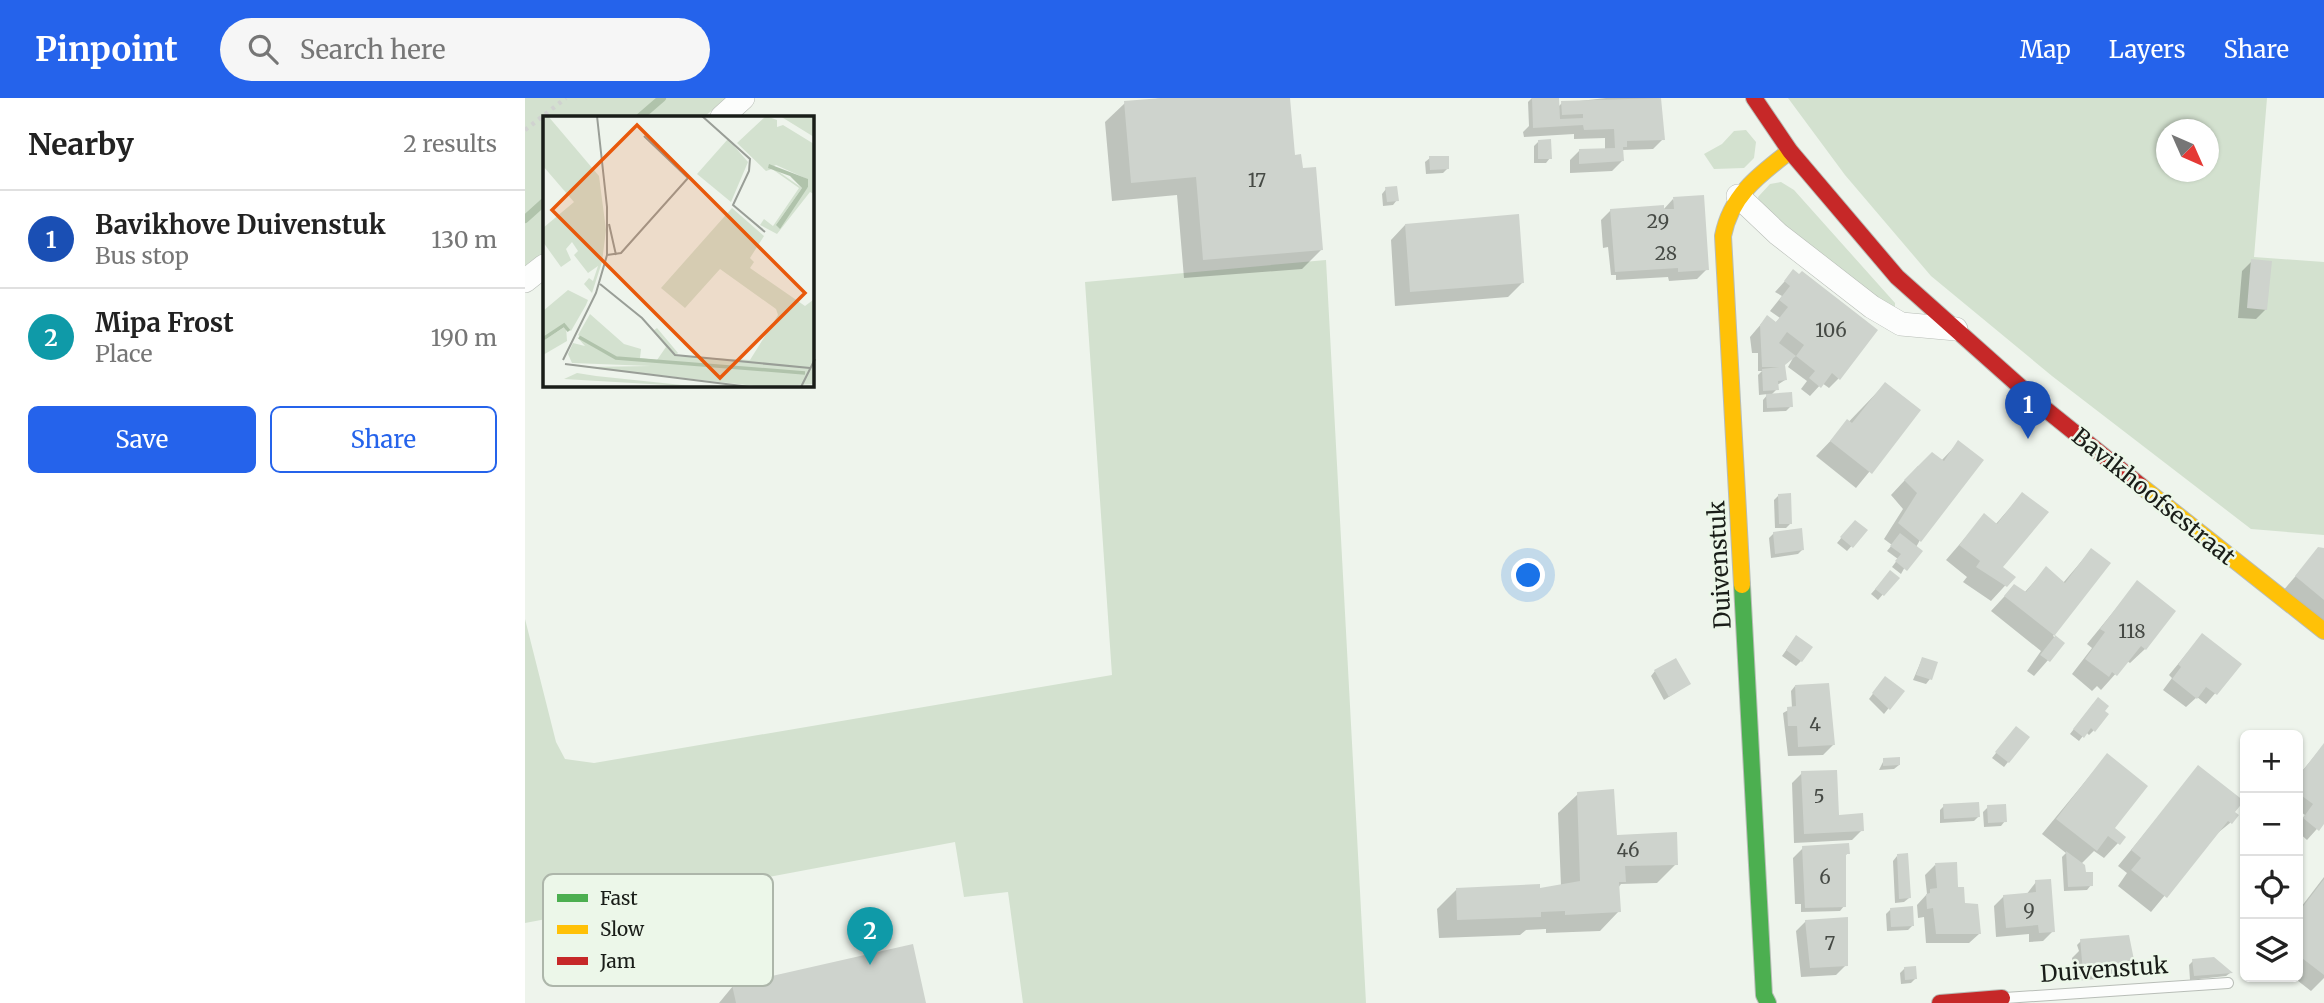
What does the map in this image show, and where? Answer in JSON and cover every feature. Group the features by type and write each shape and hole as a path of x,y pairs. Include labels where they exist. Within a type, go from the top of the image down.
{"street":[{"path":"723,116 743,98"},
{"name":"Bavikhoofsestraat","path":"1754,98 1790,151 1897,276 2044,408 2324,631"},
{"name":"Duivenstuk","path":"1768,1003 1764,995 1723,236 1725,216 1738,196 1790,151"},
{"path":"1738,196 1778,234 1872,307 1901,324 1956,329"},
{"path":"525,281 543,267"},
{"name":"Duivenstuk","path":"1940,1003 2002,998"}],"lane":[{"name":"Duivenstuk","path":"2002,998 2228,983"}],"path":[{"path":"525,130 566,98"}],"green space":[{"path":"525,98 727,98 705,116 543,116 543,278 525,293"},
{"path":"1788,98 2267,98 2254,257 2324,262 2324,535 2251,529 2052,376 1931,276 1845,175"},
{"path":"1746,130 1756,142 1754,158 1744,168 1714,169 1704,154 1722,144 1734,131"},
{"path":"1781,182 1794,190 1895,303 1895,308 1892,309 1799,241 1759,203 1758,197 1770,184"},
{"path":"1326,260 1366,1003 1023,1003 1008,892 964,897 955,842 773,876 773,874 543,874 543,920 525,923 525,619 556,742 565,759 594,763 1112,675 1085,282"}],"building":[{"path":"1162,98 1290,98 1295,155 1301,154 1303,168 1316,167 1323,250 1203,260 1196,177 1131,183 1124,101"},
{"path":"1532,98 1559,98 1560,119 1583,118 1583,114 1562,115 1561,101 1661,98 1665,140 1627,141 1627,147 1623,147 1624,161 1579,164 1579,149 1615,148 1614,129 1584,130 1583,125 1533,128"},
{"path":"1551,139 1552,159 1538,159 1538,140"},
{"path":"1429,156 1449,156 1449,169 1430,170"},
{"path":"1397,186 1399,201 1387,202 1385,187"},
{"path":"1704,195 1709,270 1678,272 1678,268 1615,272 1610,209 1664,205 1664,209 1674,209 1673,197"},
{"path":"1519,214 1524,283 1410,292 1405,224"},
{"path":"2251,259 2272,261 2267,310 2247,308"},
{"path":"1793,269 1799,274 1802,271 1878,330 1840,380 1832,373 1821,388 1809,378 1815,371 1796,356 1785,365 1787,380 1778,381 1779,390 1763,391 1762,369 1779,367 1762,367 1760,325 1767,315 1776,322 1788,307 1779,300 1790,286 1784,281","holes":["1787,332 1804,345 1796,356 1779,343"]},
{"path":"1885,382 1921,410 1872,474 1830,441 1847,419 1852,423"},
{"path":"1792,392 1793,407 1767,408 1766,394"},
{"path":"1958,440 1984,460 1921,542 1898,523 1917,493 1904,480 1932,452 1944,461"},
{"path":"2022,492 2049,512 2003,567 2016,577 2007,587 1976,567 1980,561 1959,545 1984,513 1997,524"},
{"path":"1791,493 1792,524 1779,524 1778,494"},
{"path":"1855,520 1868,530 1853,548 1840,537"},
{"path":"1802,528 1804,550 1775,554 1773,532"},
{"path":"1900,533 1923,551 1907,571 1895,561 1901,554 1890,546"},
{"path":"2318,547 2324,548 2324,600 2295,576"},
{"path":"2091,548 2111,563 2055,635 2065,643 2050,662 2040,655 2055,636 2004,596 2014,584 2026,592 2046,566 2065,583"},
{"path":"1890,570 1900,578 1884,596 1875,589"},
{"path":"2137,580 2176,611 2146,650 2141,646 2117,676 2112,672 2109,677 2085,659 2105,632 2100,629"},
{"path":"2202,633 2242,664 2217,695 2206,687 2197,699 2172,679 2181,667 2178,664"},
{"path":"1796,635 1813,647 1802,662 1786,650"},
{"path":"1922,657 1938,662 1932,680 1916,675"},
{"path":"1676,658 1691,684 1669,697 1654,670"},
{"path":"1885,676 1905,691 1890,710 1872,693"},
{"path":"1829,683 1835,745 1798,747 1797,726 1788,726 1787,707 1796,706 1795,685"},
{"path":"2098,697 2109,706 2105,711 2109,714 2095,732 2091,728 2084,738 2073,729"},
{"path":"2016,726 2030,737 2009,763 1995,752"},
{"path":"2324,743 2324,824 2319,831 2303,818 2313,804 2303,797 2303,770"},
{"path":"2107,753 2148,786 2115,828 2126,837 2120,845 2108,836 2097,851 2056,819"},
{"path":"1900,757 1900,765 1883,766 1883,758"},
{"path":"2198,765 2240,798 2240,806 2235,812 2239,815 2232,824 2228,821 2167,898 2131,870 2141,858 2131,850"},
{"path":"1837,770 1839,815 1863,813 1864,831 1804,834 1801,771"},
{"path":"1614,789 1617,835 1677,832 1678,865 1625,866 1626,882 1619,882 1621,912 1565,915 1565,911 1541,912 1541,917 1457,920 1456,888 1540,884 1540,888 1580,881 1577,792"},
{"path":"1979,802 1980,817 1944,819 1943,804"},
{"path":"2006,804 2007,822 1988,823 1987,805"},
{"path":"1849,843 1850,854 1846,854 1846,907 1805,908 1802,846"},
{"path":"2066,851 2085,865 2086,872 2093,872 2093,886 2068,887"},
{"path":"1908,853 1911,898 1899,899 1897,854"},
{"path":"1957,862 1958,887 1964,887 1965,903 1978,904 1981,934 1936,934 1933,908 1927,909 1926,894 1930,893 1930,889 1937,888 1935,863"},
{"path":"2051,879 2055,932 2039,933 2038,925 2006,928 2003,895 2036,892 2035,880"},
{"path":"2324,879 2324,975 2303,959 2303,906"},
{"path":"1913,906 1914,926 1891,927 1890,908"},
{"path":"1848,917 1848,966 1810,968 1805,920"},
{"path":"2129,935 2134,960 2131,960 2132,968 2083,972 2080,939"},
{"path":"913,944 926,1003 736,1003 732,986 773,986 773,976"},
{"path":"2214,957 2233,973 2194,976 2192,959"},
{"path":"1916,966 1917,979 1905,980 1904,967"}],"waterway":[{"path":"641,116 662,98"},
{"path":"525,219 543,203"}],"traffic: fast":[{"path":"1742,585 1764,995 1768,1003"}],"traffic: slow":[{"path":"1742,585 1723,236 1732,209 1740,197 1757,178 1790,151"},
{"path":"2141,486 2324,631"}],"traffic: jam":[{"path":"1754,98 1790,151 1897,277 2044,408 2141,486"},
{"path":"1940,1003 2002,998"}],"place":[{"name":"Bavikhove Duivenstuk","path":"2028,439"},
{"name":"Mipa Frost","path":"870,965"}]}
